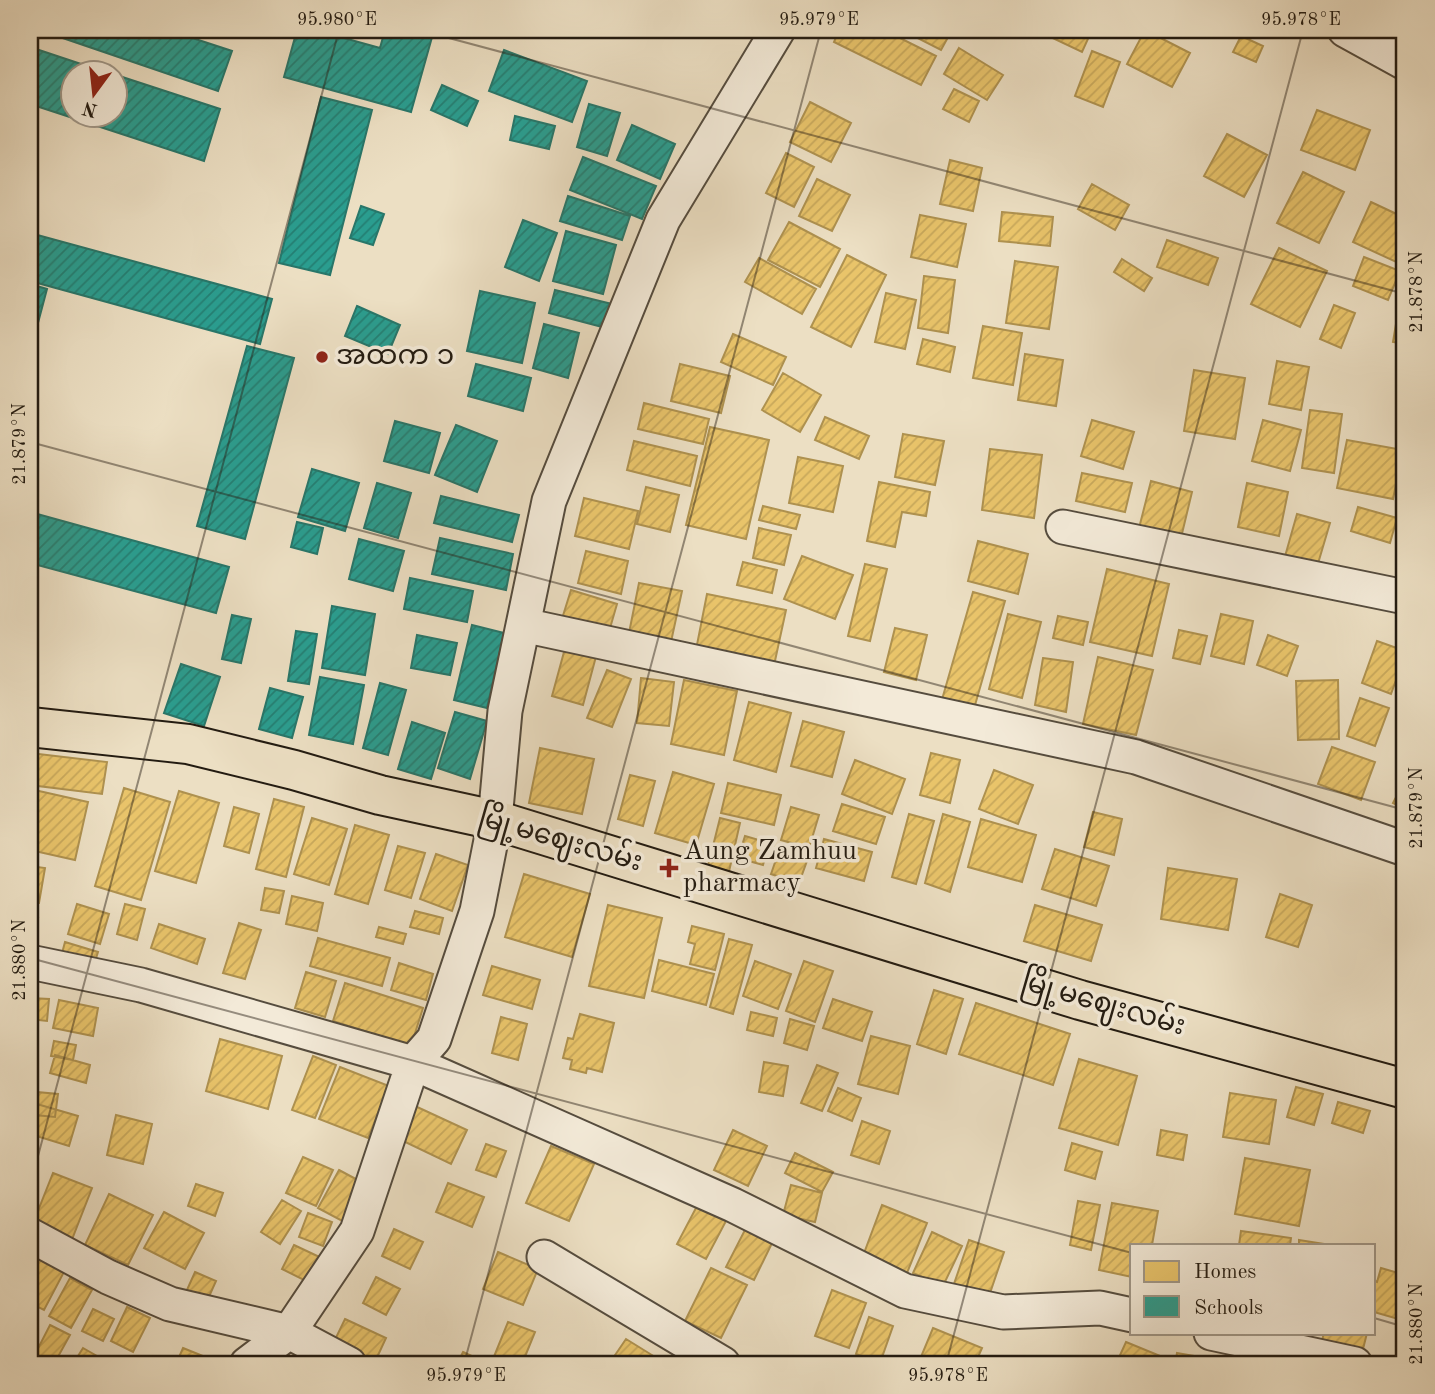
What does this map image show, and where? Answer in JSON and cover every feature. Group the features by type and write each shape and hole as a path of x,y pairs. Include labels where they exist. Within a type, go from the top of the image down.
{"main road":[{"name":"မြို့မဈေးလမ်း","path":"30,727 188,744 380,795 495,820 1080,1000 1405,1089"}],"street":[{"path":"247,1364 289,1332 357,1231 413,1063 434,1040 477,911 495,820 505,710 549,501 663,220 778,30"},
{"path":"1345,30 1405,63"},
{"path":"1063,527 1405,597"},
{"path":"523,625 1136,757 1405,849"},
{"path":"30,962 141,985 413,1063 733,1205 905,1291 1003,1312 1100,1308 1130,1315"},
{"path":"30,1235 108,1278 170,1304 289,1332 349,1364"},
{"path":"544,1257 723,1364"},
{"path":"1216,1334 1354,1364"}],"building: Homes":[{"path":"839,30 884,30 936,56 921,85 834,42"},
{"path":"902,30 952,30 941,50"},
{"path":"1092,30 1082,52 1040,32"},
{"path":"1145,30 1190,53 1172,87 1127,64"},
{"path":"1241,36 1263,46 1256,62 1233,52"},
{"path":"959,48 1003,75 987,100 944,74"},
{"path":"1092,51 1120,62 1103,107 1075,96"},
{"path":"954,89 979,101 969,122 943,109"},
{"path":"810,102 851,123 831,162 790,142"},
{"path":"1317,110 1370,130 1355,170 1301,150"},
{"path":"1227,134 1267,155 1244,197 1204,176"},
{"path":"786,153 814,167 794,207 766,193"},
{"path":"950,160 982,168 973,211 940,204"},
{"path":"1303,172 1344,192 1319,243 1277,223"},
{"path":"817,179 850,195 832,231 799,216"},
{"path":"1092,184 1129,205 1115,230 1078,209"},
{"path":"1371,202 1405,218 1405,266 1353,242"},
{"path":"1002,212 1053,217 1050,246 999,241"},
{"path":"920,215 966,224 957,267 911,257"},
{"path":"789,222 840,249 820,287 768,260"},
{"path":"1167,240 1218,258 1208,285 1157,267"},
{"path":"1279,248 1327,271 1300,327 1251,304"},
{"path":"847,255 886,275 851,347 811,327"},
{"path":"1364,257 1400,271 1388,300 1353,286"},
{"path":"759,258 816,289 802,314 745,282"},
{"path":"1122,259 1152,278 1144,291 1114,272"},
{"path":"1015,261 1058,267 1049,329 1006,323"},
{"path":"924,276 955,280 948,333 918,328"},
{"path":"886,293 916,300 905,349 875,342"},
{"path":"1334,305 1355,313 1341,348 1320,339"},
{"path":"1398,312 1405,313 1405,344 1393,342"},
{"path":"983,326 1022,333 1013,385 973,378"},
{"path":"733,334 786,357 773,385 721,362"},
{"path":"923,339 955,347 950,372 917,364"},
{"path":"1025,354 1063,360 1056,406 1018,400"},
{"path":"1277,361 1309,367 1301,410 1269,404"},
{"path":"680,364 730,376 721,413 671,401"},
{"path":"1194,370 1245,378 1235,439 1184,431"},
{"path":"783,373 821,395 800,432 762,410"},
{"path":"644,403 709,419 703,444 638,429"},
{"path":"1310,410 1342,414 1334,473 1302,468"},
{"path":"825,417 869,436 859,459 815,440"},
{"path":"1092,420 1134,432 1123,469 1081,456"},
{"path":"1263,420 1301,430 1290,471 1252,461"},
{"path":"710,427 769,440 746,539 686,525"},
{"path":"903,434 944,441 935,485 895,477"},
{"path":"1347,440 1403,450 1393,499 1337,488"},
{"path":"634,441 697,456 690,486 627,470"},
{"path":"990,449 1042,455 1034,518 982,510"},
{"path":"798,457 843,466 833,512 789,503"},
{"path":"1082,473 1132,483 1125,512 1076,501"},
{"path":"1151,481 1192,492 1179,546 1137,536"},
{"path":"879,482 930,492 926,516 902,512 895,547 867,541"},
{"path":"1247,483 1288,492 1279,536 1238,527"},
{"path":"646,487 679,495 670,532 637,524"},
{"path":"584,498 638,511 629,549 575,536"},
{"path":"763,506 800,515 796,529 759,520"},
{"path":"1358,507 1397,518 1390,543 1351,531"},
{"path":"1297,514 1330,523 1314,577 1282,567"},
{"path":"759,528 791,535 784,565 753,558"},
{"path":"978,541 1028,554 1018,594 968,581"},
{"path":"586,551 628,561 621,594 578,583"},
{"path":"802,556 853,575 835,619 784,599"},
{"path":"743,562 777,570 772,593 737,585"},
{"path":"865,564 887,569 870,641 848,636"},
{"path":"1107,569 1169,584 1152,656 1090,642"},
{"path":"639,583 682,591 669,651 627,643"},
{"path":"571,590 617,604 608,635 561,622"},
{"path":"973,592 1005,601 973,712 941,703"},
{"path":"707,594 786,610 773,670 695,655"},
{"path":"1008,614 1041,622 1022,698 989,689"},
{"path":"1221,614 1253,621 1244,664 1211,656"},
{"path":"1058,616 1088,622 1083,645 1053,638"},
{"path":"895,628 927,635 916,680 884,672"},
{"path":"1179,630 1207,636 1200,664 1173,658"},
{"path":"1268,635 1298,646 1287,676 1257,665"},
{"path":"567,641 598,649 583,705 552,696"},
{"path":"1377,641 1405,651 1391,694 1362,683"},
{"path":"1098,657 1153,670 1136,735 1083,724"},
{"path":"1043,658 1073,662 1066,712 1035,705"},
{"path":"607,670 631,679 612,727 587,718"},
{"path":"641,678 674,682 669,726 637,723"},
{"path":"684,680 737,691 724,755 671,744"},
{"path":"1338,680 1339,739 1298,740 1296,681"},
{"path":"1360,698 1389,708 1375,746 1347,736"},
{"path":"749,702 791,713 776,772 734,760"},
{"path":"1401,711 1405,711 1405,729 1401,728"},
{"path":"803,721 844,732 832,777 791,766"},
{"path":"1332,747 1375,762 1361,800 1318,784"},
{"path":"540,748 594,759 582,814 529,803"},
{"path":"30,753 107,762 102,794 30,785"},
{"path":"931,753 960,760 950,803 920,795"},
{"path":"855,760 905,779 892,814 842,794"},
{"path":"994,770 1033,785 1018,824 979,809"},
{"path":"673,772 714,784 696,845 655,833"},
{"path":"630,775 655,781 643,826 618,819"},
{"path":"1405,780 1405,809 1393,803"},
{"path":"728,783 781,795 774,825 721,813"},
{"path":"124,788 170,802 141,900 95,886"},
{"path":"30,789 88,802 75,860 30,850"},
{"path":"179,791 219,803 196,883 155,871"},
{"path":"274,799 304,807 286,877 256,869"},
{"path":"842,804 885,817 876,844 833,831"},
{"path":"234,807 259,814 249,853 224,846"},
{"path":"791,807 819,815 809,848 781,840"},
{"path":"1093,812 1122,819 1114,855 1084,847"},
{"path":"909,814 934,821 916,884 892,877"},
{"path":"943,814 970,822 950,892 925,883"},
{"path":"312,818 347,829 329,885 294,874"},
{"path":"720,818 740,823 728,876 707,870"},
{"path":"981,819 1036,835 1022,882 968,867"},
{"path":"355,825 389,835 368,904 335,894"},
{"path":"745,836 769,843 763,865 738,858"},
{"path":"824,839 872,852 864,881 816,868"},
{"path":"398,846 425,853 411,898 385,890"},
{"path":"780,848 808,858 799,883 771,874"},
{"path":"1055,849 1109,866 1096,906 1042,889"},
{"path":"436,854 468,865 452,911 420,899"},
{"path":"30,866 45,868 39,903 30,902"},
{"path":"1168,868 1237,879 1228,930 1161,919"},
{"path":"524,874 590,894 572,957 505,937"},
{"path":"265,888 284,891 279,913 261,910"},
{"path":"1280,894 1312,905 1298,947 1266,937"},
{"path":"292,896 323,903 317,931 286,924"},
{"path":"77,904 109,914 100,944 68,934"},
{"path":"125,904 145,909 137,940 117,934"},
{"path":"608,905 662,918 644,998 589,986"},
{"path":"1035,905 1102,925 1091,961 1024,941"},
{"path":"415,911 443,918 439,934 410,927"},
{"path":"30,916 38,918 30,948"},
{"path":"239,923 261,930 245,979 223,973"},
{"path":"159,924 205,939 197,964 151,948"},
{"path":"692,926 724,934 715,970 690,964 695,944 688,942"},
{"path":"379,927 406,934 403,944 376,937"},
{"path":"318,938 390,958 382,986 310,966"},
{"path":"729,939 752,945 733,1014 710,1007"},
{"path":"65,942 98,952 93,968 61,957"},
{"path":"659,960 714,974 706,1005 652,991"},
{"path":"755,961 791,974 778,1009 743,996"},
{"path":"804,961 833,971 815,1022 786,1011"},
{"path":"399,963 433,974 426,1000 391,990"},
{"path":"492,966 540,980 532,1009 483,995"},
{"path":"306,972 336,981 325,1017 295,1008"},
{"path":"345,983 423,1008 411,1046 333,1021"},
{"path":"934,990 963,999 946,1054 917,1044"},
{"path":"30,998 49,999 47,1021 30,1019"},
{"path":"833,999 872,1012 862,1041 823,1028"},
{"path":"59,1000 98,1008 93,1036 53,1028"},
{"path":"976,1003 1070,1034 1053,1085 959,1054"},
{"path":"751,1012 777,1018 773,1036 747,1030"},
{"path":"580,1014 614,1023 602,1072 587,1068 586,1073 570,1069 572,1060 563,1058 568,1038 573,1039"},
{"path":"501,1017 527,1024 518,1060 492,1053"},
{"path":"790,1019 814,1026 807,1050 784,1043"},
{"path":"30,1027 34,1028 32,1059 30,1059"},
{"path":"871,1036 910,1046 898,1094 858,1084"},
{"path":"220,1039 282,1056 268,1109 206,1091"},
{"path":"54,1041 76,1045 73,1060 51,1056"},
{"path":"55,1055 90,1065 86,1083 50,1073"},
{"path":"313,1056 336,1065 315,1118 292,1110"},
{"path":"1079,1059 1137,1076 1118,1145 1059,1128"},
{"path":"764,1062 788,1066 783,1096 759,1092"},
{"path":"817,1065 838,1073 822,1111 801,1103"},
{"path":"340,1067 389,1086 368,1138 319,1119"},
{"path":"1296,1087 1323,1094 1314,1125 1287,1117"},
{"path":"838,1088 861,1098 852,1121 828,1111"},
{"path":"37,1092 58,1094 55,1117 35,1115"},
{"path":"1230,1093 1276,1100 1269,1144 1223,1137"},
{"path":"30,1102 78,1116 69,1146 30,1134"},
{"path":"1338,1102 1370,1111 1363,1133 1332,1123"},
{"path":"415,1106 467,1130 451,1164 399,1139"},
{"path":"116,1115 152,1124 143,1164 107,1155"},
{"path":"862,1121 890,1131 879,1164 851,1155"},
{"path":"733,1130 767,1146 748,1186 714,1170"},
{"path":"1161,1130 1187,1135 1183,1160 1157,1155"},
{"path":"1072,1143 1102,1152 1095,1179 1065,1170"},
{"path":"486,1144 506,1151 496,1177 476,1170"},
{"path":"551,1146 594,1164 569,1221 526,1203"},
{"path":"795,1153 833,1172 822,1192 785,1173"},
{"path":"303,1157 333,1170 316,1206 286,1193"},
{"path":"1245,1158 1310,1170 1299,1226 1235,1214"},
{"path":"339,1170 367,1185 346,1223 318,1208"},
{"path":"53,1173 92,1188 71,1242 32,1226"},
{"path":"448,1183 484,1197 472,1227 436,1212"},
{"path":"196,1184 223,1193 215,1216 188,1206"},
{"path":"791,1185 822,1193 815,1222 783,1215"},
{"path":"109,1194 153,1215 128,1265 85,1245"},
{"path":"282,1200 301,1211 280,1244 261,1232"},
{"path":"1078,1201 1100,1205 1091,1250 1070,1245"},
{"path":"1112,1203 1158,1211 1152,1244 1130,1244 1130,1277 1099,1270"},
{"path":"882,1205 927,1223 907,1273 863,1256"},
{"path":"697,1206 726,1221 706,1259 677,1244"},
{"path":"164,1212 204,1233 185,1269 144,1248"},
{"path":"308,1213 332,1222 323,1246 299,1237"},
{"path":"748,1224 775,1237 754,1280 726,1267"},
{"path":"394,1229 423,1242 410,1269 382,1256"},
{"path":"1241,1231 1291,1238 1290,1244 1239,1244"},
{"path":"932,1232 962,1246 943,1286 913,1273"},
{"path":"969,1240 1004,1252 989,1296 954,1284"},
{"path":"1299,1240 1325,1244 1299,1244"},
{"path":"294,1245 328,1261 316,1286 282,1269"},
{"path":"30,1248 66,1268 44,1310 30,1303"},
{"path":"498,1252 538,1269 523,1305 483,1289"},
{"path":"711,1268 747,1285 721,1338 685,1321"},
{"path":"1381,1268 1405,1275 1402,1288 1405,1289 1405,1321 1376,1313 1377,1282"},
{"path":"195,1272 216,1281 203,1310 182,1301"},
{"path":"376,1277 400,1289 386,1315 363,1303"},
{"path":"70,1278 92,1290 71,1328 49,1316"},
{"path":"832,1290 866,1303 849,1348 815,1336"},
{"path":"127,1307 150,1318 133,1352 111,1341"},
{"path":"93,1309 114,1319 103,1341 82,1331"},
{"path":"869,1317 893,1326 880,1363 856,1354"},
{"path":"345,1319 386,1338 374,1364 356,1364 329,1352"},
{"path":"508,1322 535,1332 522,1364 505,1364 493,1359"},
{"path":"50,1325 70,1335 54,1364 30,1364"},
{"path":"933,1328 982,1348 975,1364 918,1364"},
{"path":"1324,1334 1367,1334 1361,1357 1320,1348"},
{"path":"626,1339 660,1360 658,1364 609,1364"},
{"path":"1126,1342 1170,1360 1168,1364 1116,1364"},
{"path":"83,1348 111,1364 73,1364"},
{"path":"183,1348 208,1358 205,1364 176,1364"},
{"path":"463,1352 489,1364 457,1364"},
{"path":"1177,1353 1234,1363 1175,1364"}],"building: Schools":[{"path":"59,30 168,30 232,51 218,91 57,36"},
{"path":"297,30 315,30 380,48 385,30 434,30 411,112 284,77"},
{"path":"33,48 69,60 60,60 60,114 30,104 30,59"},
{"path":"504,50 587,81 572,122 489,91"},
{"path":"130,80 220,109 204,161 109,130 130,130"},
{"path":"442,85 478,101 467,126 431,110"},
{"path":"321,97 372,110 330,275 279,263"},
{"path":"589,104 620,113 607,156 577,147"},
{"path":"515,116 555,126 549,149 510,140"},
{"path":"632,125 675,144 660,179 617,160"},
{"path":"583,157 656,186 642,219 570,190"},
{"path":"568,196 630,216 622,240 560,221"},
{"path":"361,206 384,214 373,245 350,238"},
{"path":"523,220 557,233 539,281 505,267"},
{"path":"566,231 616,245 603,294 553,281"},
{"path":"30,233 272,299 260,344 30,281"},
{"path":"30,284 47,289 30,353"},
{"path":"555,290 612,304 606,328 549,313"},
{"path":"480,291 535,303 522,363 467,351"},
{"path":"357,306 400,325 388,354 345,336"},
{"path":"544,324 579,333 568,378 533,368"},
{"path":"247,346 294,358 245,539 197,526"},
{"path":"476,364 531,378 523,411 468,396"},
{"path":"395,421 440,433 429,473 384,461"},
{"path":"456,425 497,441 477,492 435,475"},
{"path":"312,469 359,483 345,531 298,517"},
{"path":"377,483 411,493 398,538 364,528"},
{"path":"441,496 519,515 512,542 434,523"},
{"path":"30,512 229,567 216,613 30,563"},
{"path":"297,522 323,528 317,554 291,547"},
{"path":"440,538 513,554 506,590 432,574"},
{"path":"359,539 404,551 393,591 349,579"},
{"path":"410,578 473,591 467,622 404,609"},
{"path":"332,606 375,614 365,675 322,668"},
{"path":"232,615 251,619 241,663 222,659"},
{"path":"472,625 504,633 487,708 454,700"},
{"path":"296,631 317,634 309,684 288,681"},
{"path":"417,635 457,643 450,675 411,668"},
{"path":"181,664 220,677 204,726 164,713"},
{"path":"320,677 364,685 353,744 309,735"},
{"path":"380,683 406,690 388,755 363,748"},
{"path":"270,688 303,697 292,738 259,729"},
{"path":"455,712 487,721 470,779 438,768"},
{"path":"412,722 445,733 431,779 398,769"}],"place":[{"name":"အထက ၁","path":"322,357"},
{"name":"Aung Zamhuu pharmacy","path":"669,868"}]}
